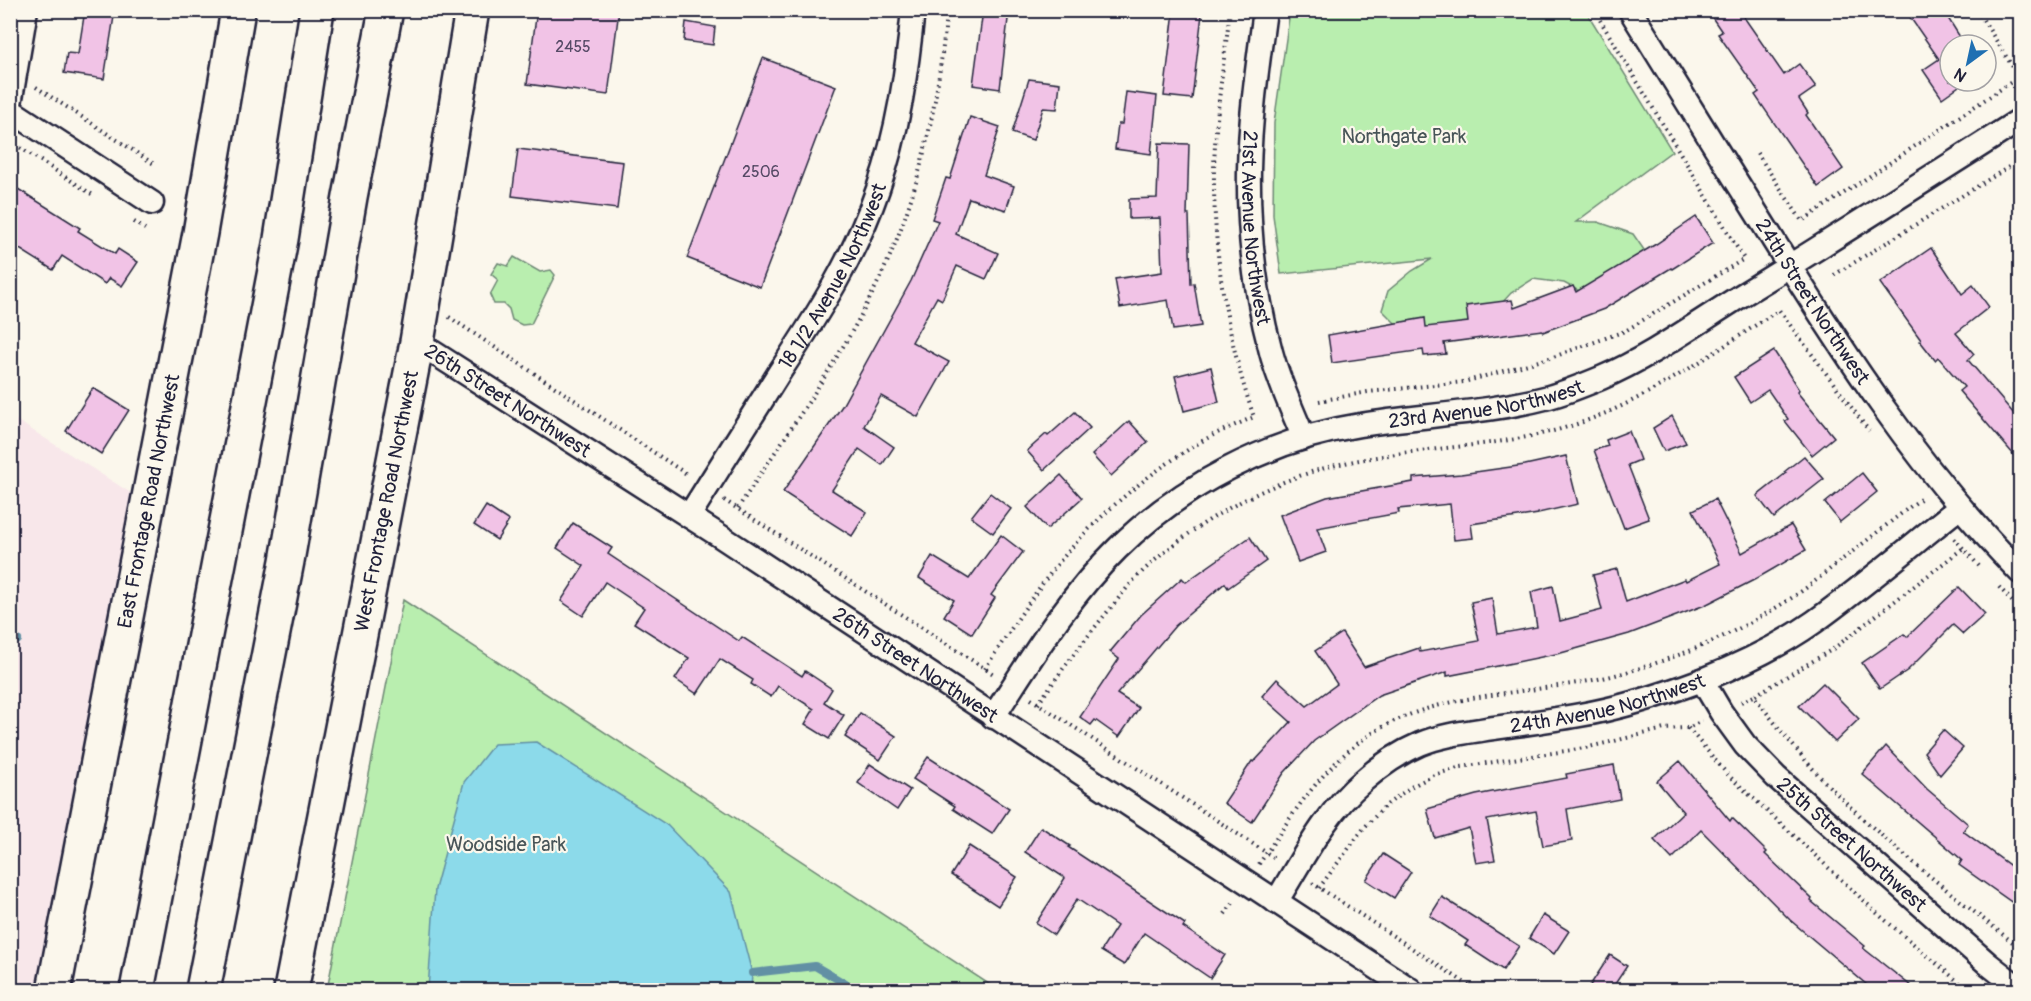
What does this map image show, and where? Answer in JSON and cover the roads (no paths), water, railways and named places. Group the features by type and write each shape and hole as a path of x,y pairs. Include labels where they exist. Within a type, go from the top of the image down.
{"main road":[{"name":"East Frontage Road Northwest","path":"54,990 200,233 238,10"},
{"path":"137,990 277,261 317,10"},
{"path":"203,990 287,561 350,197 387,10"},
{"name":"West Frontage Road Northwest","path":"291,990 417,342 472,10"}],"street":[{"path":"10,104 26,10"},
{"name":"18 1/2 Avenue Northwest","path":"689,516 822,308 865,222 887,162 896,123 914,10"},
{"name":"21st Avenue Northwest","path":"1265,10 1251,128 1249,170 1251,241 1271,354 1304,438"},
{"name":"24th Street Northwest","path":"1630,10 1789,266 1872,393 1960,507 2020,573"},
{"path":"10,110 152,203"},
{"name":"23rd Avenue Northwest","path":"993,717 1063,612 1116,550 1136,531 1202,484 1245,462 1304,438 1358,425 1548,398 1571,390 1629,364 2020,120"},
{"name":"26th Street Northwest","path":"417,342 689,516 1411,990"},
{"name":"24th Avenue Northwest","path":"1276,902 1319,831 1338,806 1362,782 1391,759 1422,743 1454,735 1579,716 1616,708 1702,680 1781,642 1814,622 1960,507"},
{"name":"25th Street Northwest","path":"1702,680 1721,712 1745,745 1776,777 1987,963 2020,989"}],"water":[{"path":"536,742 667,825 731,892 752,973 751,990 428,990 435,889 464,782 494,744"}],"waterway":[{"path":"10,636 18,640"},
{"path":"752,973 815,966 856,990"}],"park label":[{"name":"Northgate Park","path":"1404,136"},
{"name":"Woodside Park","path":"506,844"}]}
